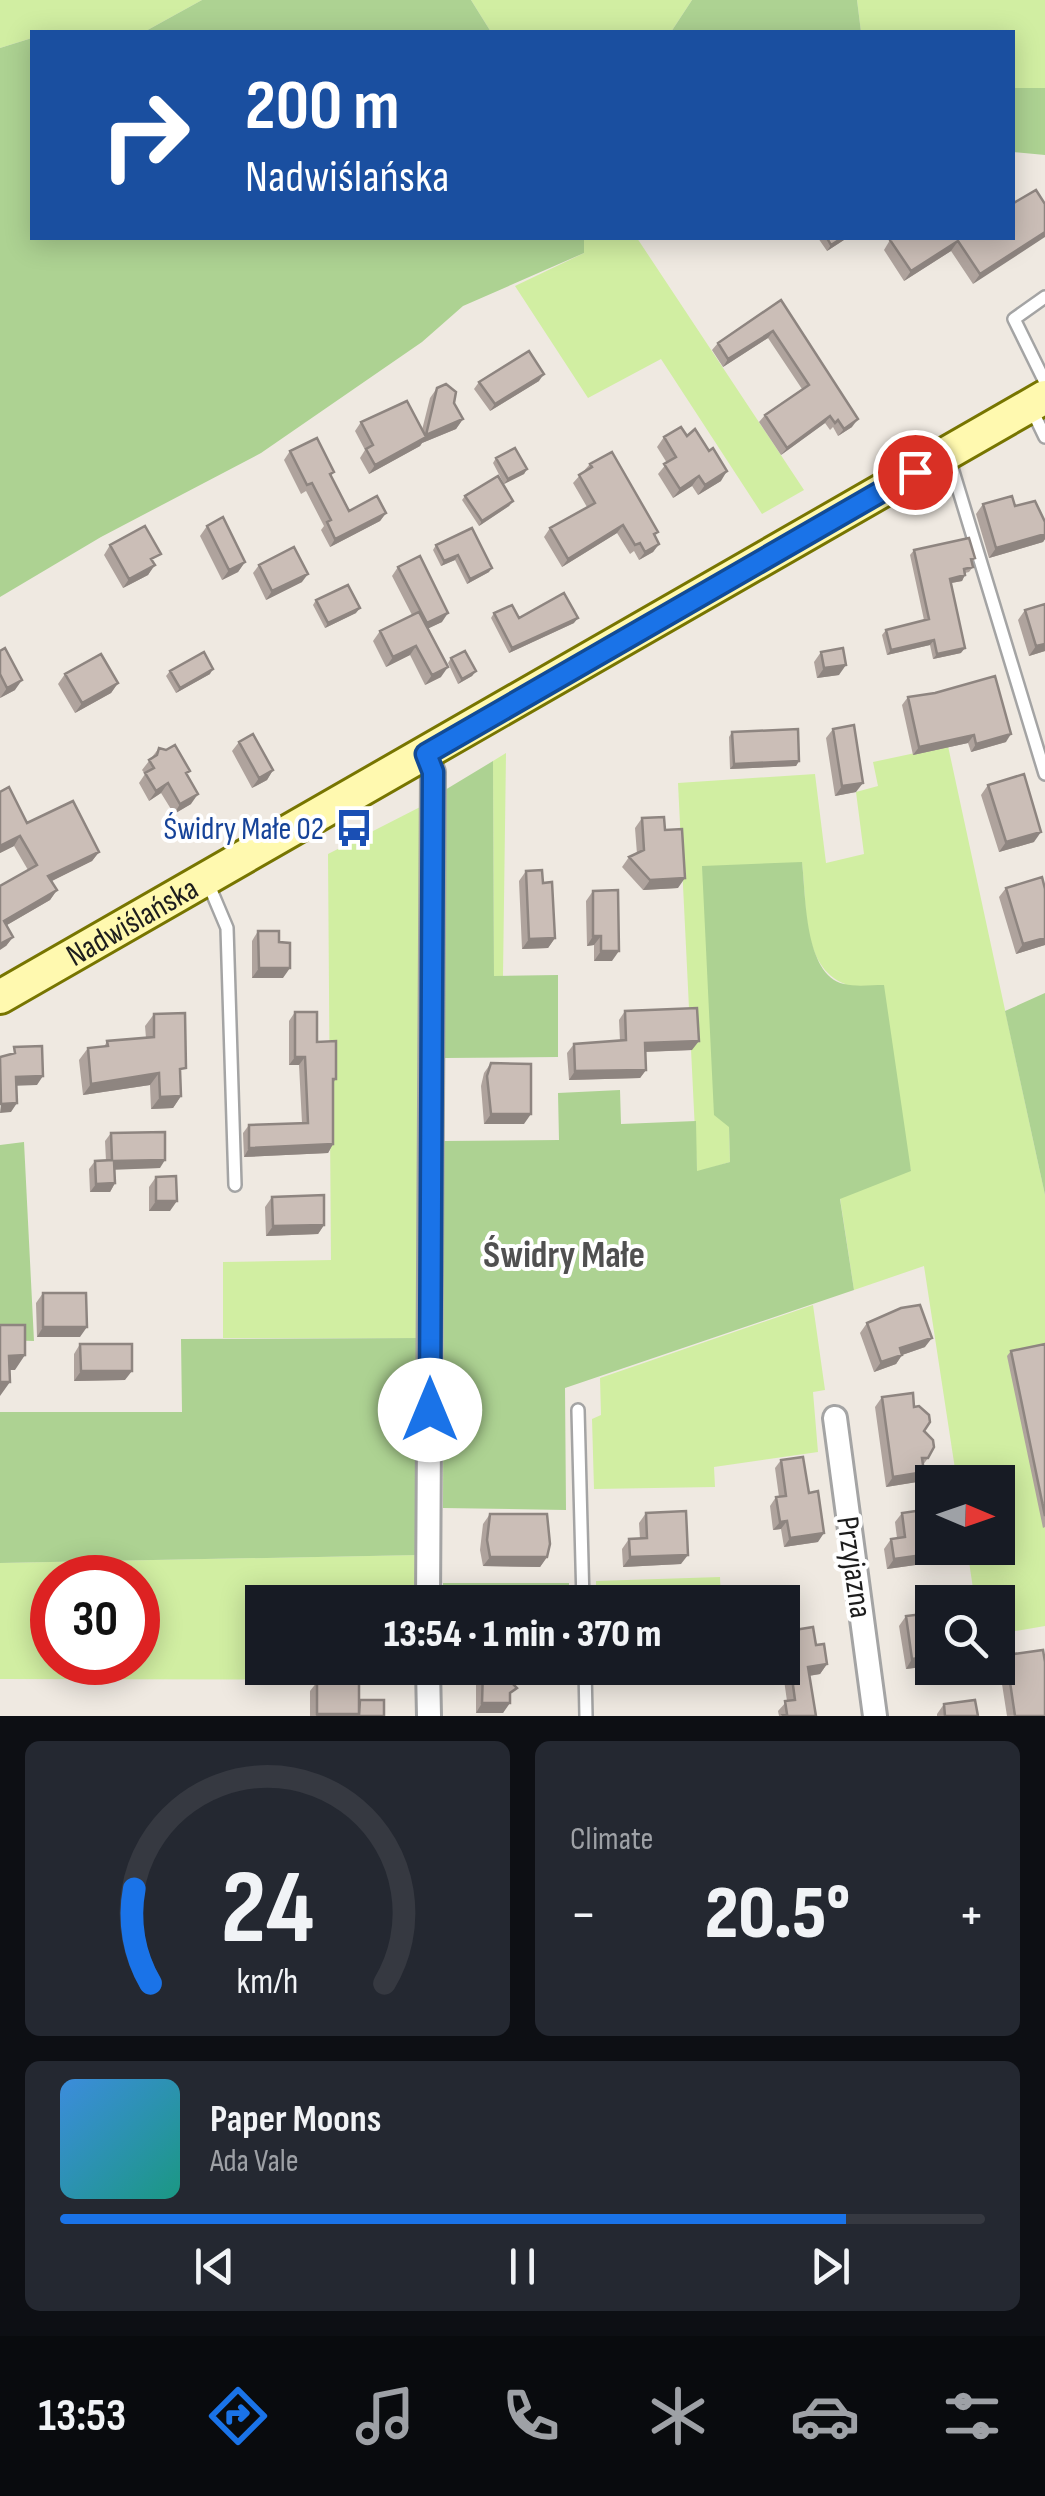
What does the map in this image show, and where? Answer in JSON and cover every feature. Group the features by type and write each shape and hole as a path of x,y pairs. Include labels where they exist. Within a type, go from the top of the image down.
{"main road":[{"name":"Nadwiślańska","path":"0,997 947,454 1040,395"}],"street":[{"path":"426,754 433,772 428,1585"},
{"name":"Przyjazna","path":"835,1418 876,1716"},
{"path":"428,1685 429,1716"}],"lane":[{"path":"1045,298 1014,318 1040,395 1045,437"},
{"path":"947,454 1045,774"},
{"path":"206,879 227,928 236,1185"},
{"path":"578,1410 583,1585"},
{"path":"585,1685 586,1716"}],"green space":[{"path":"0,0 202,0 148,30 30,30 30,39 0,48"},
{"path":"202,0 471,0 490,30 148,30"},
{"path":"471,0 692,0 672,30 490,30"},
{"path":"692,0 857,0 861,30 672,30"},
{"path":"857,0 1045,0 1045,88 1015,88 1015,30 861,30"},
{"path":"30,39 30,240 584,240 584,253 463,306 422,342 261,453 101,537 0,597 0,48"},
{"path":"1015,88 1045,88 1045,155 1015,152"},
{"path":"584,240 638,240 804,490 762,514 661,359 588,398 515,286 584,253"},
{"path":"948,746 1045,1195 1045,1626 1015,1631 1015,1585 972,1585 970,1565 1015,1565 1015,1465 954,1465 924,1266 854,1290 840,1198 911,1170 845,984 820,964 813,949 802,863 729,1126 730,1162 697,1172 678,783 815,774 826,863 864,854 856,792 878,786 873,762"},
{"path":"506,753 503,976 494,976 493,761"},
{"path":"493,761 494,976 558,975 558,1057 444,1058 445,790"},
{"path":"426,804 422,1338 223,1338 223,1262 331,1260 328,854"},
{"path":"802,862 806,913 821,966 831,978 844,984 884,985 911,1171 840,1199 854,1290 565,1388 566,1510 443,1508 444,1141 559,1140 558,1093 620,1090 621,1124 696,1121 697,1171 730,1162 729,1127 714,1115 702,866"},
{"path":"1045,993 1045,1195 1005,1011"},
{"path":"24,1142 34,1341 0,1340 0,1145"},
{"path":"813,1305 825,1390 813,1392 818,1452 714,1467 715,1487 594,1489 592,1419 601,1415 600,1378"},
{"path":"422,1338 420,1555 160,1560 160,1555 30,1555 30,1562 0,1563 0,1412 182,1412 181,1339"},
{"path":"420,1555 420,1585 245,1585 245,1680 160,1679 160,1560"},
{"path":"30,1562 30,1679 0,1679 0,1563"},
{"path":"720,1577 720,1585 596,1585 596,1581"},
{"path":"443,1583 569,1583 569,1585"}],"building":[{"path":"1036,190 1045,204 1045,232 980,274 958,241 911,271 890,240 1015,240 1015,202"},
{"path":"781,300 858,419 844,429 830,416 787,448 765,415 809,385 773,331 728,359 718,343"},
{"path":"529,351 544,374 495,404 479,382"},
{"path":"446,384 456,392 454,403 463,419 426,435 437,388"},
{"path":"407,401 426,437 375,465 366,449 373,445 361,422"},
{"path":"681,427 687,436 695,429 727,471 705,485 699,476 680,489 664,464 676,457 664,437"},
{"path":"317,438 349,511 377,496 386,513 335,539 327,522 331,520 290,451"},
{"path":"515,448 527,469 508,479 496,458"},
{"path":"612,452 658,532 654,534 659,544 645,552 640,543 635,545 623,525 568,559 550,528 595,503 579,475"},
{"path":"498,476 513,501 482,521 465,496"},
{"path":"1012,496 1015,506 1035,501 1045,522 1045,534 996,548 983,504"},
{"path":"223,517 245,562 229,570 207,526"},
{"path":"145,526 161,554 151,559 155,565 129,579 110,545"},
{"path":"472,528 492,568 470,579 458,555 444,561 436,545"},
{"path":"969,538 975,558 971,559 973,567 964,569 965,575 950,579 965,648 937,654 934,640 891,650 886,630 929,619 914,550"},
{"path":"294,547 308,574 272,591 259,565"},
{"path":"420,556 448,613 427,623 398,567"},
{"path":"348,585 360,608 328,623 316,600"},
{"path":"564,593 578,618 512,648 494,613 512,605 519,618"},
{"path":"1045,604 1045,644 1036,646 1025,610"},
{"path":"419,612 448,667 432,675 416,646 393,657 380,631"},
{"path":"5,648 22,680 7,688 0,674 0,651"},
{"path":"843,648 846,665 824,668 821,652"},
{"path":"465,651 476,671 462,679 451,658"},
{"path":"204,652 213,669 180,688 170,671"},
{"path":"101,654 118,683 82,703 65,674"},
{"path":"995,676 1011,734 976,744 974,735 919,747 908,697"},
{"path":"854,725 863,783 842,786 833,729"},
{"path":"798,729 799,761 734,764 732,732"},
{"path":"253,734 273,770 259,778 239,742"},
{"path":"175,745 198,794 180,804 168,783 156,791 145,773 154,768 149,760 159,748 166,750"},
{"path":"1024,774 1041,832 1006,842 988,785"},
{"path":"9,787 27,823 73,801 99,852 48,876 57,890 4,921 13,937 0,944 0,886 37,865 20,836 0,846 0,792"},
{"path":"664,817 665,830 682,829 685,878 650,880 629,857 644,850 642,818"},
{"path":"542,870 543,883 552,882 555,938 529,939 526,871"},
{"path":"1042,877 1045,938 1023,944 1006,888"},
{"path":"618,890 619,951 601,951 601,936 593,936 593,891"},
{"path":"258,931 279,931 279,942 290,943 290,968 259,968"},
{"path":"697,1008 699,1041 645,1043 646,1070 575,1071 574,1044 626,1040 625,1011"},
{"path":"295,1012 317,1012 317,1042 336,1041 333,1144 249,1148 249,1125 308,1123 305,1057 295,1057"},
{"path":"185,1013 186,1068 180,1069 181,1096 160,1097 159,1073 91,1084 88,1048 108,1046 107,1041 154,1037 154,1014"},
{"path":"42,1046 43,1076 16,1077 17,1103 1,1104 0,1057 15,1053 14,1047"},
{"path":"491,1063 531,1064 531,1114 491,1114 487,1076"},
{"path":"165,1132 165,1160 114,1161 115,1183 96,1184 95,1161 112,1160 111,1133"},
{"path":"176,1176 177,1201 156,1201 156,1177"},
{"path":"324,1195 324,1225 273,1226 272,1197"},
{"path":"43,1293 86,1293 87,1327 43,1327"},
{"path":"920,1305 932,1338 900,1348 902,1355 881,1362 867,1323 901,1308"},
{"path":"0,1325 25,1325 25,1355 9,1356 10,1382 0,1382"},
{"path":"80,1344 132,1344 132,1371 81,1371"},
{"path":"1045,1344 1045,1516 1011,1351"},
{"path":"913,1393 914,1407 919,1406 929,1415 930,1422 924,1431 934,1447 928,1458 922,1458 923,1465 915,1465 915,1473 893,1477 882,1397"},
{"path":"803,1457 809,1493 818,1491 824,1533 790,1538 787,1521 780,1522 776,1497 786,1496 781,1460"},
{"path":"686,1511 688,1555 630,1557 629,1539 647,1538 646,1513"},
{"path":"915,1511 915,1556 894,1559 891,1539 905,1537 902,1513"},
{"path":"490,1514 547,1514 547,1557 490,1557"},
{"path":"915,1615 915,1659 912,1659 906,1616"},
{"path":"813,1627 816,1645 824,1644 827,1664 808,1667 816,1716 784,1716 785,1701 795,1700 793,1685 800,1685 800,1629"},
{"path":"1043,1650 1045,1716 1015,1716 1010,1685 1015,1685 1015,1654"},
{"path":"317,1685 359,1685 359,1714 317,1714"},
{"path":"483,1685 517,1688 510,1693 510,1703 482,1703"},
{"path":"360,1700 384,1700 384,1716 359,1716"},
{"path":"975,1700 978,1716 945,1716 944,1704"}],"place":[{"name":"Świdry Małe 02","path":"354,828"}],"district":[{"name":"Świdry Małe","path":"564,1254"}],"route":[{"path":"430,1410 433,772 426,754 915,472"}]}
